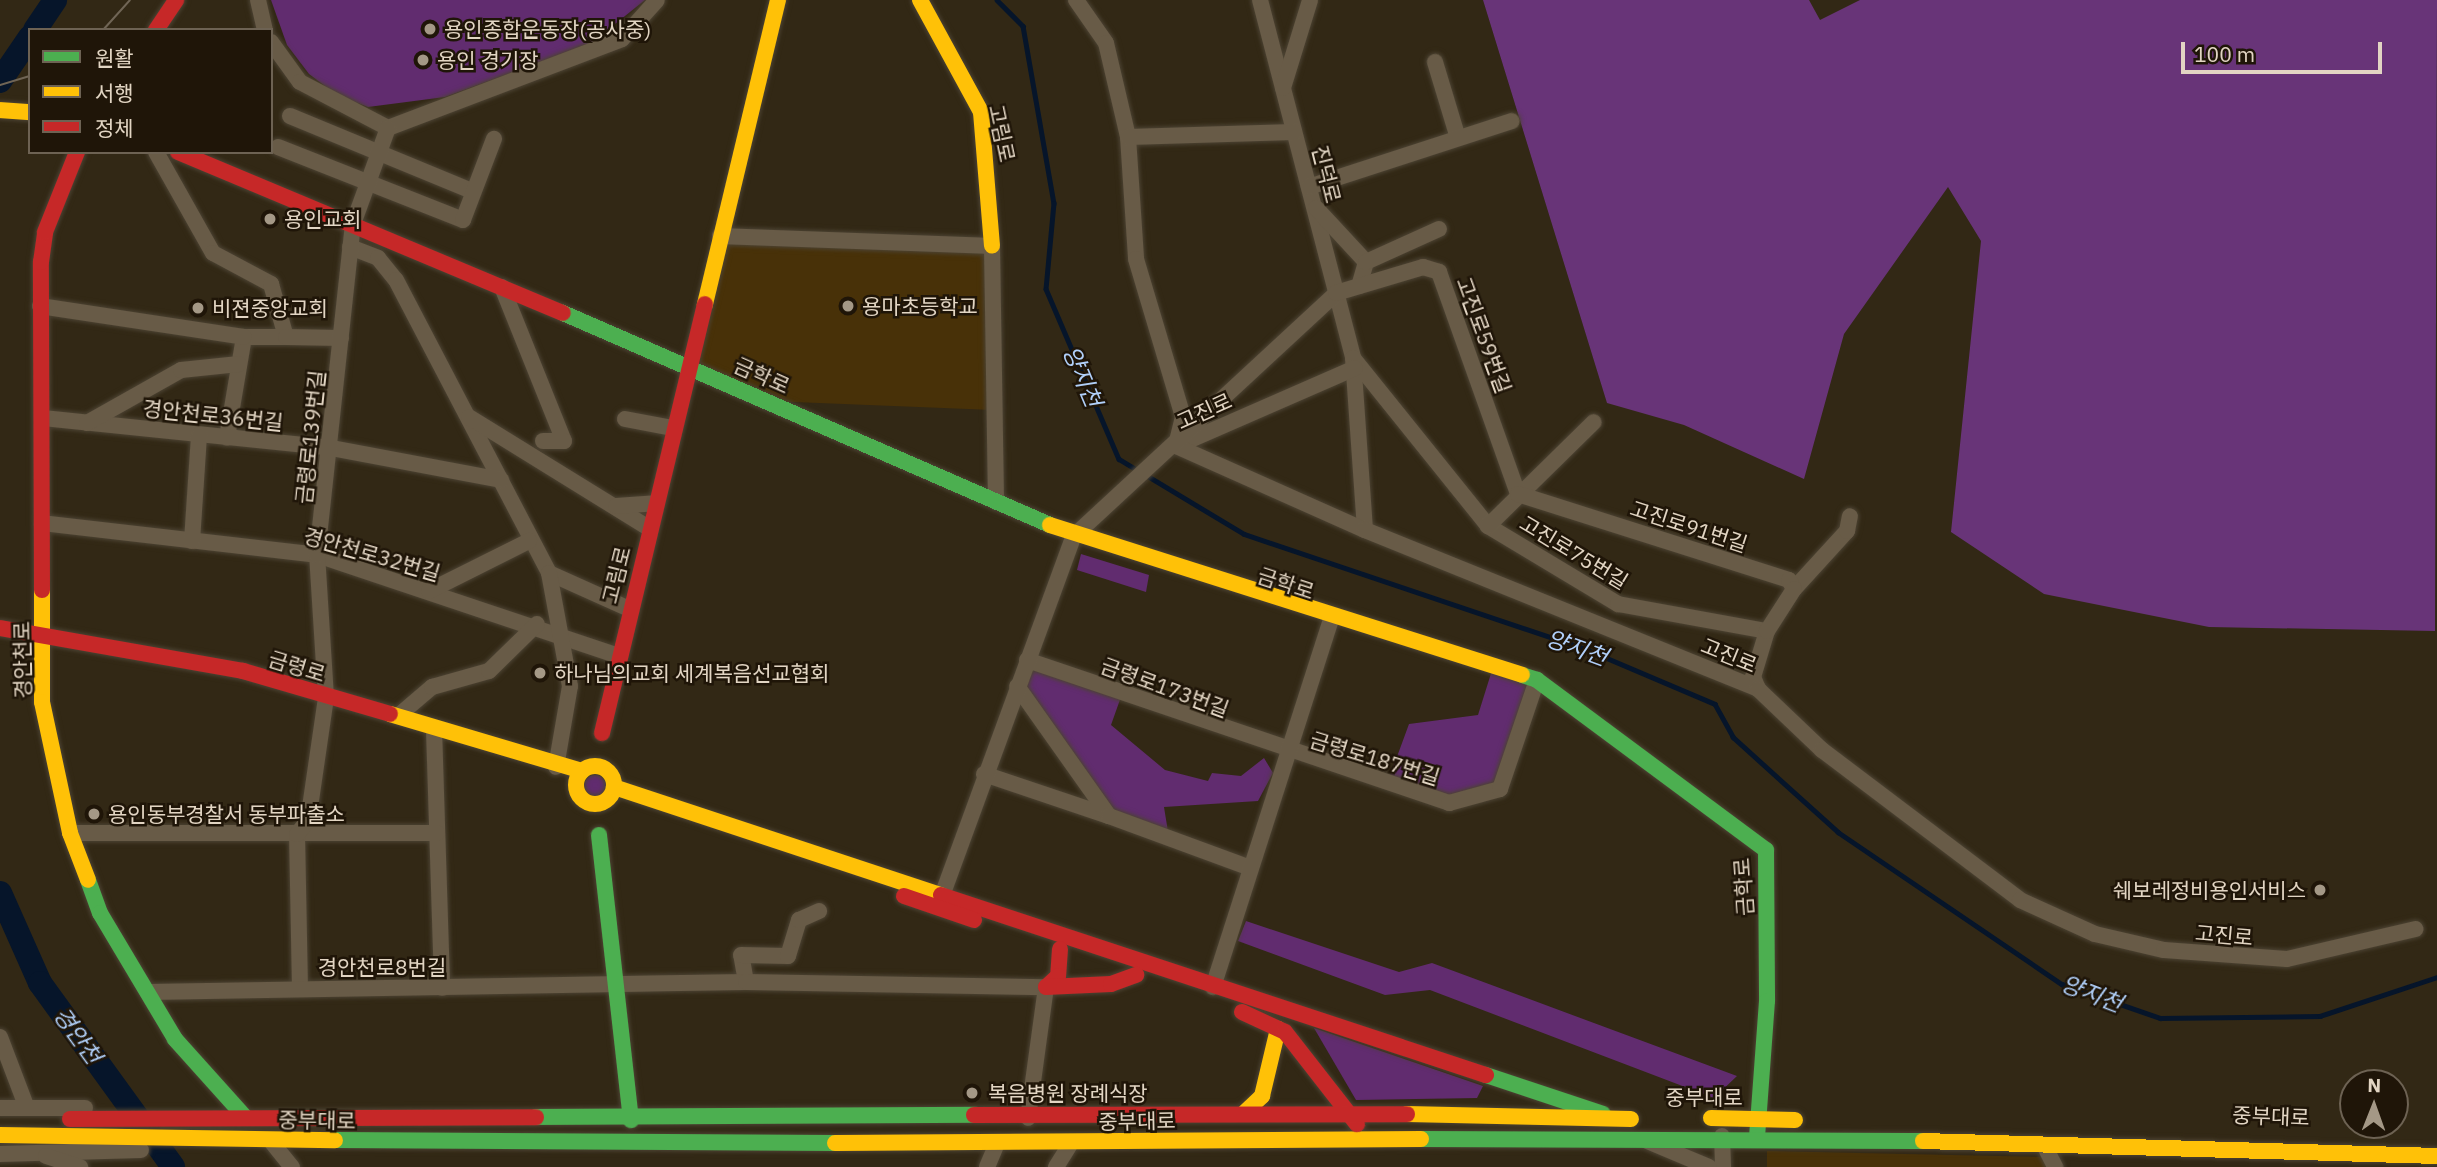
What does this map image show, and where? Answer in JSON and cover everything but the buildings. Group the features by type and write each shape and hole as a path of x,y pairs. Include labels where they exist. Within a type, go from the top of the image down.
{"main road":[{"path":"157,28 176,0"},
{"name":"고림로","path":"604,768 602,733 618,656 778,0"},
{"name":"고림로","path":"920,0 981,112 992,246"},
{"path":"0,110 28,112"},
{"name":"경안천로","path":"75,154 45,232 40,306 43,418 40,634 43,702 70,833 100,913 175,1039 245,1117"},
{"name":"금학로","path":"183,154 689,365 1074,536 1331,620 1537,680 1766,850 1767,1001 1756,1136"},
{"name":"금령로","path":"0,628 243,671 398,716 556,767 583,770 604,768"},
{"name":"고림로","path":"580,796 583,770 602,733"},
{"path":"556,767 580,796 598,835 634,1150"},
{"path":"598,835 608,796 604,768"},
{"path":"580,796 608,796 1619,1119"},
{"path":"940,900 1060,949 1271,1025 1309,1058 1367,1138"},
{"path":"1046,987 1058,976 1060,949"},
{"path":"1046,987 1111,984 1136,975"},
{"path":"1244,1113 1271,1025"},
{"name":"중부대로","path":"0,1120 54,1114 631,1120 970,1119 1244,1113 1647,1119"},
{"name":"중부대로","path":"1688,1119 1810,1120"},
{"name":"중부대로","path":"1836,1122 2437,1142"},
{"name":"중부대로","path":"0,1135 634,1150 1367,1138 1756,1136 2437,1156"}],"street":[{"path":"258,0 265,28"},
{"path":"273,45 300,82 388,128 622,40 657,0"},
{"path":"1076,0 1106,43 1128,137 1136,259 1183,417 1172,449"},
{"name":"진덕로","path":"1260,0 1354,363 1365,530"},
{"path":"1283,88 1310,0"},
{"path":"1435,62 1458,138"},
{"path":"290,116 472,191"},
{"path":"1309,187 1512,121"},
{"name":"금령로139번길","path":"297,834 308,821 326,696 317,555 332,448 350,247 353,224 388,128"},
{"path":"1128,137 1294,132"},
{"path":"278,147 463,220 494,139"},
{"path":"157,154 213,253 271,284 286,337"},
{"path":"1313,206 1366,262"},
{"path":"1359,286 1366,262 1439,229"},
{"path":"720,236 992,246"},
{"name":"고림로","path":"992,246 996,502"},
{"path":"350,247 378,258 396,280 501,480 529,541 549,573 570,686 556,767"},
{"name":"고진로59번길","path":"1074,536 1172,449 1336,293 1423,267 1439,272 1518,494"},
{"path":"502,287 564,441 543,441"},
{"path":"40,306 244,337 341,338"},
{"path":"227,438 244,337"},
{"name":"진덕로","path":"1354,363 1488,526"},
{"name":"고진로","path":"1172,449 1354,363"},
{"path":"87,423 181,370 239,364"},
{"path":"467,416 649,528"},
{"name":"경안천로36번길","path":"43,418 332,448 501,480"},
{"path":"625,419 673,428"},
{"name":"고진로75번길","path":"1594,422 1488,526 1618,604 1767,631"},
{"path":"192,541 199,435"},
{"name":"고진로","path":"1172,449 1758,689 1822,750 2010,893 2095,934 2164,950 2276,960 2336,952 2416,929"},
{"name":"고진로91번길","path":"1518,494 1789,580 1794,589"},
{"path":"616,506 655,503"},
{"path":"1758,689 1754,677 1767,631 1794,589 1847,531 1850,516"},
{"name":"경안천로32번길","path":"41,523 317,555 562,632 618,656"},
{"path":"940,900 984,774 1074,536"},
{"path":"429,591 529,541"},
{"path":"549,573 629,609"},
{"path":"1213,988 1331,620"},
{"path":"398,716 432,687 489,671 537,624"},
{"name":"금령로173번길","path":"1027,660 1289,753"},
{"name":"금령로187번길","path":"1289,753 1449,803 1500,789 1537,680"},
{"path":"1017,686 1110,816"},
{"path":"434,729 442,988"},
{"path":"984,774 1110,816 1250,869"},
{"path":"70,833 437,833"},
{"path":"297,834 300,989"},
{"path":"746,982 741,955 788,956 799,920 819,911"},
{"name":"경안천로8번길","path":"148,992 616,988 746,982 1046,987"},
{"path":"1028,1118 1046,987"},
{"path":"0,1037 27,1108"},
{"path":"0,1108 27,1108 54,1114"},
{"path":"1639,1136 1709,1167"},
{"path":"1723,1136 1723,1167"},
{"path":"270,1140 292,1167"},
{"path":"0,1154 34,1153 80,1159 152,1149 174,1141"},
{"path":"1056,1167 1071,1143"},
{"path":"987,1167 997,1144"},
{"path":"2044,1145 2055,1167"}],"shaded area":[{"name":"용인 경기장","path":"271,0 645,0 590,44 445,97 368,107 337,95 309,74 287,45"},
{"path":"1483,0 1809,0 1820,20 1860,0 2437,0 2435,631 2209,627 2044,594 1951,532 1981,241 1948,187 1844,334 1804,479 1684,425 1607,403"},
{"name":"용마초등학교","path":"720,236 992,246 993,410 769,401 689,365"},
{"path":"1081,554 1149,575 1146,592 1077,570"},
{"path":"1027,660 1122,694 1111,725 1165,770 1208,781 1212,773 1241,776 1264,758 1273,773 1258,801 1164,807 1169,838 1109,816 1017,686"},
{"path":"1493,667 1537,680 1500,789 1449,803 1387,784 1409,724 1478,715"},
{"path":"595,775 603,778 606,786 603,794 595,797 587,794 584,786 587,778"},
{"path":"1246,921 1399,972 1432,963 1737,1076 1714,1098 1430,990 1385,995 1238,941"},
{"path":"1314,1028 1483,1086 1477,1098 1356,1100"},
{"path":"1767,1151 2042,1157 2046,1167 1767,1167"}],"waterway":[{"name":"경안천","path":"36,28 55,0"},
{"name":"양지천","path":"997,0 1023,26 1054,203 1046,289 1119,459 1139,471"},
{"name":"경안천","path":"0,81 28,40"},
{"name":"양지천","path":"1146,475 1244,534 1588,650 1715,704 1733,737 1838,832 2062,984 2160,1018 2320,1016 2437,977"},
{"name":"경안천","path":"0,893 40,983 173,1167"}],"tram line":[{"path":"105,28 130,0"},
{"path":"0,85 28,77"}],"traffic: fast":[{"path":"563,313 1050,525"},
{"path":"1522,675 1537,680 1766,850 1767,1001 1757,1136"},
{"path":"599,835 631,1120"},
{"path":"88,880 100,913 175,1039 245,1117"},
{"path":"1486,1075 1603,1114"},
{"path":"536,1117 974,1115"},
{"path":"1421,1139 1923,1141"},
{"path":"335,1140 835,1143"}],"traffic: slow":[{"path":"705,304 778,0"},
{"path":"920,0 981,112 992,246"},
{"path":"0,110 28,112"},
{"path":"1050,525 1522,675"},
{"path":"42,590 42,702 70,833 88,880"},
{"path":"390,714 582,771"},
{"path":"595,766 609,771 614,785 609,799 595,804 581,799 576,785 581,771 595,766"},
{"path":"614,787 941,895"},
{"path":"1244,1113 1262,1096 1278,1029"},
{"path":"1407,1114 1631,1119"},
{"path":"1711,1118 1795,1120"},
{"path":"0,1135 335,1140"},
{"path":"835,1143 1421,1139"},
{"path":"1923,1141 2437,1156"}],"traffic: jam":[{"path":"157,28 176,0"},
{"path":"42,590 41,262 45,232 76,154"},
{"path":"183,154 563,313"},
{"path":"602,733 705,304"},
{"path":"0,628 243,671 390,714"},
{"path":"941,895 1486,1075"},
{"path":"904,896 974,920"},
{"path":"1060,949 1058,976 1046,987 1111,984 1136,975"},
{"path":"1242,1012 1285,1032 1357,1124"},
{"path":"974,1115 1407,1114"},
{"path":"70,1119 536,1117"}],"place":[{"name":"용인종합운동장(공사중)","path":"430,29"},
{"name":"용인 경기장","path":"423,60"},
{"name":"용인교회","path":"270,219"},
{"name":"용마초등학교","path":"848,306"},
{"name":"비젼중앙교회","path":"198,308"},
{"name":"하나님의교회 세계복음선교협회","path":"540,673"},
{"name":"용인동부경찰서 동부파출소","path":"94,814"},
{"name":"쉐보레정비용인서비스","path":"2320,890"},
{"name":"복음병원 장례식장","path":"972,1093"}]}
